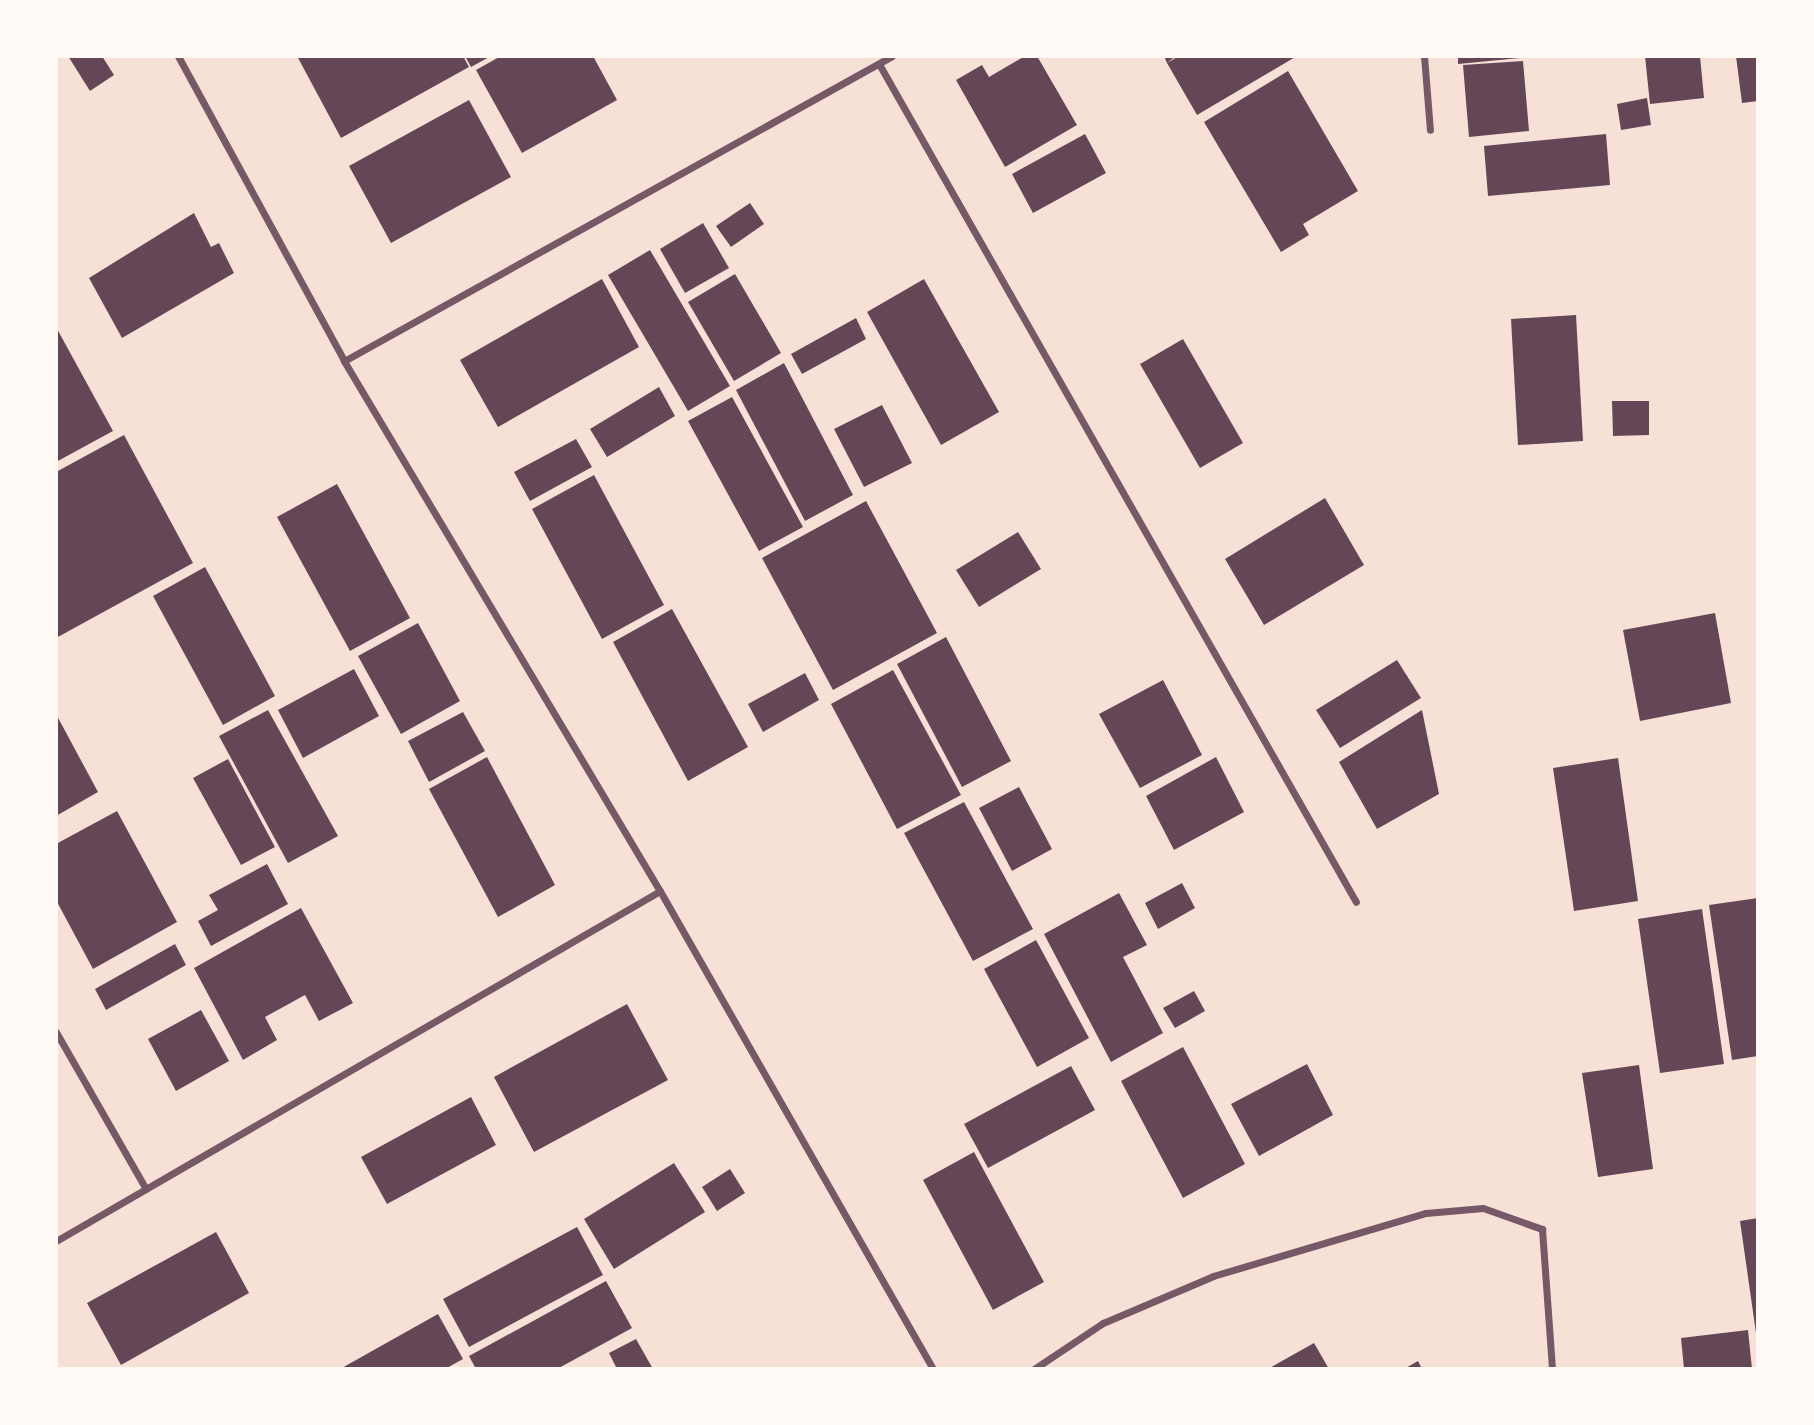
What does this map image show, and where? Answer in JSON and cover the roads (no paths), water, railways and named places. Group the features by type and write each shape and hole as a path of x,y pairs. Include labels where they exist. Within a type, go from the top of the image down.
{"street":[{"path":"178,56 344,360 660,891 933,1369"},
{"path":"344,360 892,56"},
{"path":"1424,56 1430,130"},
{"path":"879,64 1356,902"},
{"path":"56,1241 660,891"},
{"path":"56,1032 146,1189"},
{"path":"1034,1369 1102,1323 1213,1276 1426,1213 1483,1208 1542,1229 1552,1369"}]}
